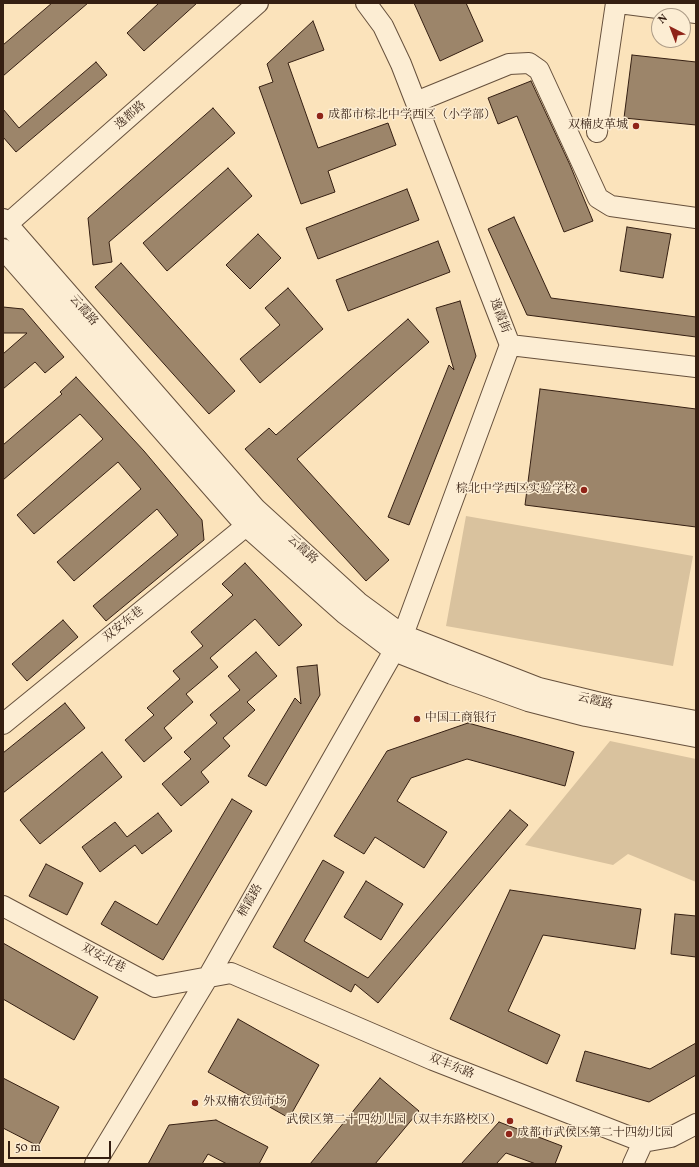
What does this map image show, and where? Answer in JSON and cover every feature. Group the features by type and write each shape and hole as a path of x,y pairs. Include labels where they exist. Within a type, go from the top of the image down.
{"street":[{"name":"逸都路","path":"4,224 258,3"},
{"name":"逸霞街","path":"366,3 383,26 416,102 510,345 399,643"},
{"path":"597,132 617,3 696,13"},
{"path":"416,102 509,64 529,63 540,70 598,198 610,206 696,218"},
{"name":"云霞路","path":"4,224 256,509 358,602 399,643 539,688 610,705 696,721"},
{"path":"3,249 246,526 346,614 452,674 528,701 586,716 696,737"},
{"path":"510,345 696,367"},
{"name":"双安东巷","path":"3,724 246,526"},
{"name":"栖霞路","path":"95,1164 208,977 399,643"},
{"name":"双安北巷","path":"3,906 155,988 208,977"},
{"name":"双丰东路","path":"208,977 231,973 433,1060 643,1142"},
{"path":"633,1164 643,1142 671,1137 696,1124"}],"shaded area":[{"path":"466,516 693,556 673,666 446,626"},
{"path":"610,741 696,759 696,882 628,854 613,865 525,845"}],"building":[{"path":"52,3 88,3 3,76 3,45"},
{"path":"159,3 197,3 144,51 127,33"},
{"path":"414,3 466,3 483,41 440,61"},
{"path":"313,21 324,50 288,63 318,148 388,123 396,145 328,171 335,192 301,204 259,87 273,82 267,64"},
{"path":"632,55 696,62 696,125 624,118"},
{"path":"96,62 107,75 16,152 3,137 3,109 19,128"},
{"path":"531,81 570,165 593,221 564,232 517,116 498,124 488,98"},
{"path":"213,108 235,133 109,242 112,262 93,265 88,218"},
{"path":"228,168 252,196 167,271 143,243"},
{"path":"407,189 419,220 318,259 306,228"},
{"path":"514,217 551,298 696,317 696,337 527,315 488,229"},
{"path":"627,227 671,234 663,278 620,271"},
{"path":"258,234 281,258 250,289 226,265"},
{"path":"438,241 450,272 348,311 336,280"},
{"path":"121,263 235,391 209,414 95,287"},
{"path":"288,288 323,329 260,383 240,359 280,325 265,308"},
{"path":"460,301 476,356 409,525 388,517 449,365 454,370 436,308"},
{"path":"3,307 23,309 64,357 45,373 35,362 3,389 3,354 27,333 3,333"},
{"path":"408,319 429,342 297,459 389,560 366,581 245,449 269,428 276,435"},
{"path":"76,377 144,451 202,520 204,540 106,621 93,606 178,535 157,509 74,581 57,562 141,489 118,462 34,534 17,515 103,439 80,414 3,480 3,445 62,394 60,392"},
{"path":"540,389 696,409 696,527 525,505"},
{"path":"245,563 302,625 279,646 255,619 210,658 218,667 186,694 193,702 164,728 172,738 144,762 125,740 154,715 147,708 180,679 173,671 203,646 191,632 233,595 222,584"},
{"path":"63,620 78,637 27,681 12,664"},
{"path":"256,652 277,676 247,702 255,710 223,738 230,746 201,772 209,782 181,806 162,784 191,759 184,752 217,723 210,715 240,690 228,676"},
{"path":"317,665 320,695 266,786 248,776 295,698 301,704 297,667"},
{"path":"65,703 85,728 3,793 3,753"},
{"path":"468,723 574,752 565,786 467,759 411,778 397,801 447,832 424,868 375,837 364,854 334,836 387,751"},
{"path":"102,752 122,777 40,844 20,820"},
{"path":"232,799 252,811 163,960 101,924 115,901 157,925"},
{"path":"510,810 528,825 378,1003 355,984 351,992 273,947 323,860 344,872 304,941 368,978"},
{"path":"158,813 172,831 142,854 135,845 100,872 82,847 115,822 127,837"},
{"path":"46,864 83,883 67,915 29,896"},
{"path":"366,881 403,904 381,940 344,917"},
{"path":"510,890 641,909 635,949 543,935 508,1011 560,1035 547,1064 450,1019"},
{"path":"675,914 696,916 696,957 671,954"},
{"path":"3,943 98,997 74,1040 3,999"},
{"path":"238,1019 319,1065 289,1118 208,1072"},
{"path":"696,1043 696,1075 649,1102 576,1081 585,1051 650,1069"},
{"path":"3,1078 59,1107 38,1146 3,1128"},
{"path":"380,1078 419,1111 375,1164 310,1164"},
{"path":"216,1120 268,1147 259,1164 227,1164 208,1154 202,1164 148,1164 169,1125"},
{"name":"成都市武侯区第二十四幼儿园","path":"499,1122 562,1146 555,1164 536,1164 506,1153 496,1164 461,1164"}],"place":[{"name":"成都市棕北中学西区（小学部）","path":"320,116"},
{"name":"双楠皮革城","path":"636,126"},
{"name":"棕北中学西区实验学校","path":"584,490"},
{"name":"中国工商银行","path":"417,719"},
{"name":"外双楠农贸市场","path":"195,1103"},
{"name":"武侯区第二十四幼儿园（双丰东路校区）","path":"510,1121"},
{"name":"成都市武侯区第二十四幼儿园","path":"509,1134"}]}
